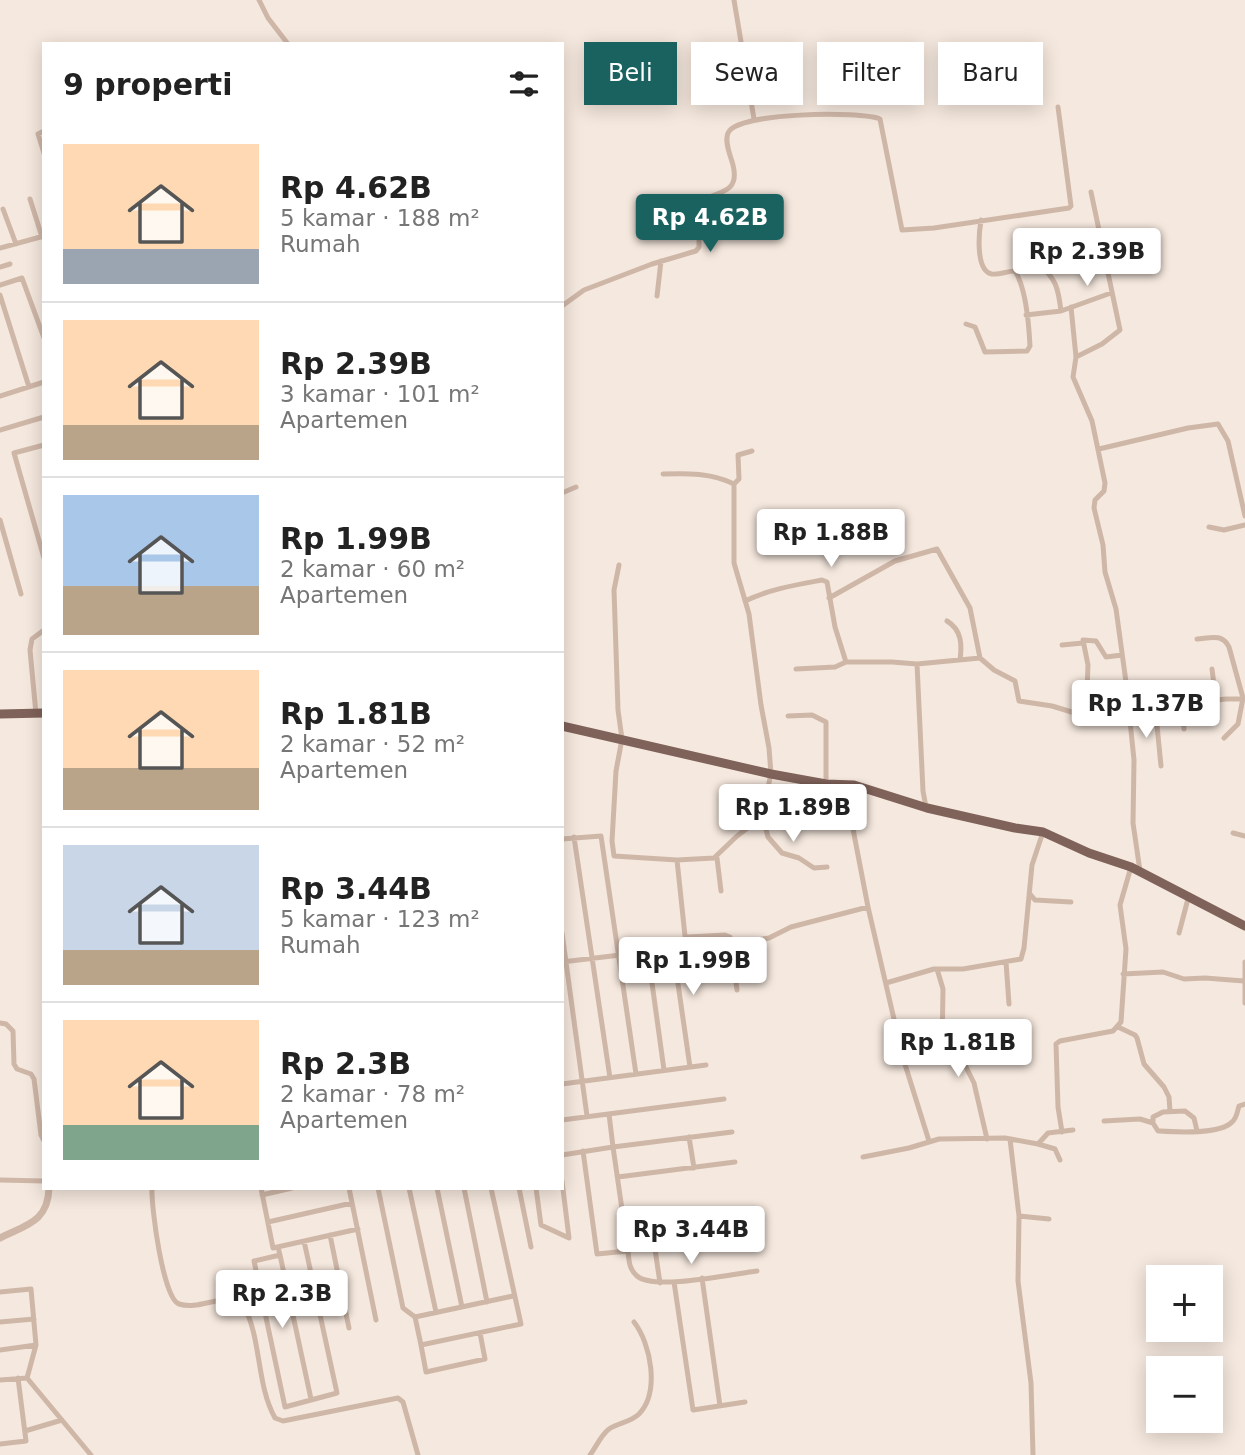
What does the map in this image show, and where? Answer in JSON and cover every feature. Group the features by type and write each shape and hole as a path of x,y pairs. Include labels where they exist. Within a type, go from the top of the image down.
{"main road":[{"path":"0,713 40,714"},
{"path":"564,726 771,774 825,784 854,785 926,808 1042,832 1089,853 1136,869 1245,926"}],"street":[{"path":"259,0 268,18 286,42"},
{"path":"734,0 754,119"},
{"path":"564,305 584,290 661,261 691,254 699,247 699,204 702,200 722,194 734,178 727,134 754,119 832,115 878,118 902,230 1069,208 1071,206 1058,107"},
{"path":"42,132 38,134 42,147"},
{"path":"1076,356 1085,354 1119,332 1120,328 1091,192"},
{"path":"30,199 42,233"},
{"path":"4,209 16,244"},
{"path":"966,324 975,327 985,352 1027,351 1030,342 1018,275 1010,271 991,274 983,266 980,255 981,220"},
{"path":"0,248 42,236"},
{"path":"657,296 661,261"},
{"path":"1038,262 1053,278 1058,288 1061,311"},
{"path":"0,267 10,264"},
{"path":"1053,278 1058,269"},
{"path":"0,285 22,278 42,333"},
{"path":"1026,315 1061,311 1111,293"},
{"path":"0,295 29,387"},
{"path":"1062,1132 1058,1107 1056,1044 1113,1031 1121,1022 1126,949 1120,905 1136,869 1133,823 1134,760 1129,713 1116,609 1105,572 1103,545 1094,508 1095,500 1105,487 1099,449 1088,411 1073,377 1076,356 1071,307"},
{"path":"0,397 42,383"},
{"path":"0,430 42,418"},
{"path":"1099,449 1188,428 1218,425 1228,441 1245,516"},
{"path":"42,446 14,453 42,551"},
{"path":"752,451 738,455 738,479 734,484 734,563 753,638 771,774 763,816 768,837 782,853 799,858 814,868 827,867"},
{"path":"663,474 706,475 734,484"},
{"path":"564,492 576,487"},
{"path":"0,520 21,594"},
{"path":"1209,527 1224,530 1245,525"},
{"path":"829,598 895,561 937,549 970,608 980,658 994,670 1013,680 1018,701 1052,706 1075,713 1156,715 1161,766"},
{"path":"619,565 614,590 618,710 622,738 616,771 612,841 614,856 677,860 717,858 737,836 763,816"},
{"path":"745,601 762,593 822,580 827,582 835,627 846,662"},
{"path":"947,621 954,625 962,644 960,660"},
{"path":"40,714 30,650 32,639 42,632"},
{"path":"1197,639 1218,637 1227,643 1244,699 1238,723 1224,738"},
{"path":"1062,645 1083,643 1084,639 1096,641 1106,657 1122,655"},
{"path":"1083,643 1088,665 1087,691 1091,712"},
{"path":"796,669 835,667 846,662 917,664 980,658"},
{"path":"917,664 926,808"},
{"path":"1212,669 1216,700"},
{"path":"1184,729 1182,704 1244,699"},
{"path":"788,716 812,715 826,722 825,784"},
{"path":"854,785 853,829 868,907 902,1051 929,1141"},
{"path":"886,983 917,972 963,969 1015,961 1023,956 1032,865 1042,832"},
{"path":"1233,833 1245,836"},
{"path":"564,839 601,836 636,1074"},
{"path":"574,837 610,1078"},
{"path":"717,858 721,891"},
{"path":"677,860 685,936 730,937 737,990"},
{"path":"1030,894 1035,900 1071,902"},
{"path":"1179,933 1189,895"},
{"path":"731,944 769,937 780,930 868,907"},
{"path":"587,1116 564,962 638,951 648,954 677,977 690,1067"},
{"path":"648,954 664,1070"},
{"path":"1006,962 1009,1004"},
{"path":"1245,962 1245,1003"},
{"path":"937,969 943,989 942,1048"},
{"path":"1123,974 1163,972 1184,979 1244,981"},
{"path":"0,1023 6,1024 13,1031 14,1064 17,1069 28,1072 34,1079 42,1137"},
{"path":"1118,1027 1138,1038 1144,1064 1164,1087 1170,1111"},
{"path":"902,1051 957,1049 974,1083 987,1139"},
{"path":"564,1084 706,1065"},
{"path":"564,1120 724,1099"},
{"path":"1197,1131 1191,1115 1185,1111 1157,1113 1153,1116 1157,1131 1197,1131 1228,1126 1236,1117 1239,1107 1245,1104"},
{"path":"608,1114 631,1270 639,1278 660,1283 757,1271"},
{"path":"1104,1121 1140,1119 1153,1123"},
{"path":"1038,1144 1048,1133 1073,1130"},
{"path":"564,1155 732,1132"},
{"path":"689,1137 694,1167"},
{"path":"1010,1139 1019,1216 1018,1281 1030,1370 1033,1455"},
{"path":"863,1157 929,1141 1010,1139 1055,1149 1060,1160"},
{"path":"583,1151 597,1255 628,1251"},
{"path":"618,1177 734,1163"},
{"path":"0,1180 42,1181"},
{"path":"0,1238 42,1215 49,1202 49,1190"},
{"path":"152,1190 163,1268 171,1299 178,1304 198,1305 234,1299 243,1304 270,1408 275,1418 280,1421 398,1398 403,1402 418,1455"},
{"path":"349,1190 376,1320"},
{"path":"379,1190 403,1308 415,1317 426,1372 485,1359 480,1333"},
{"path":"409,1190 436,1312"},
{"path":"437,1190 462,1307"},
{"path":"464,1190 487,1301"},
{"path":"421,1345 521,1324 492,1190"},
{"path":"519,1190 531,1247"},
{"path":"536,1190 541,1225 569,1238 563,1190"},
{"path":"261,1192 273,1248 358,1229"},
{"path":"268,1222 352,1203"},
{"path":"1019,1216 1049,1219"},
{"path":"652,1229 660,1283"},
{"path":"330,1235 349,1328"},
{"path":"280,1255 254,1261 285,1407 337,1393 304,1241"},
{"path":"278,1247 311,1399"},
{"path":"702,1278 720,1406"},
{"path":"674,1282 693,1410 745,1402"},
{"path":"0,1293 30,1289 36,1345 27,1378"},
{"path":"415,1317 513,1296"},
{"path":"0,1322 34,1319"},
{"path":"590,1455 606,1431 637,1416 648,1398 650,1378 647,1351 634,1322"},
{"path":"0,1350 36,1345"},
{"path":"0,1444 26,1441 18,1378"},
{"path":"0,1380 27,1378"},
{"path":"27,1378 91,1455"},
{"path":"25,1431 62,1420"}]}
